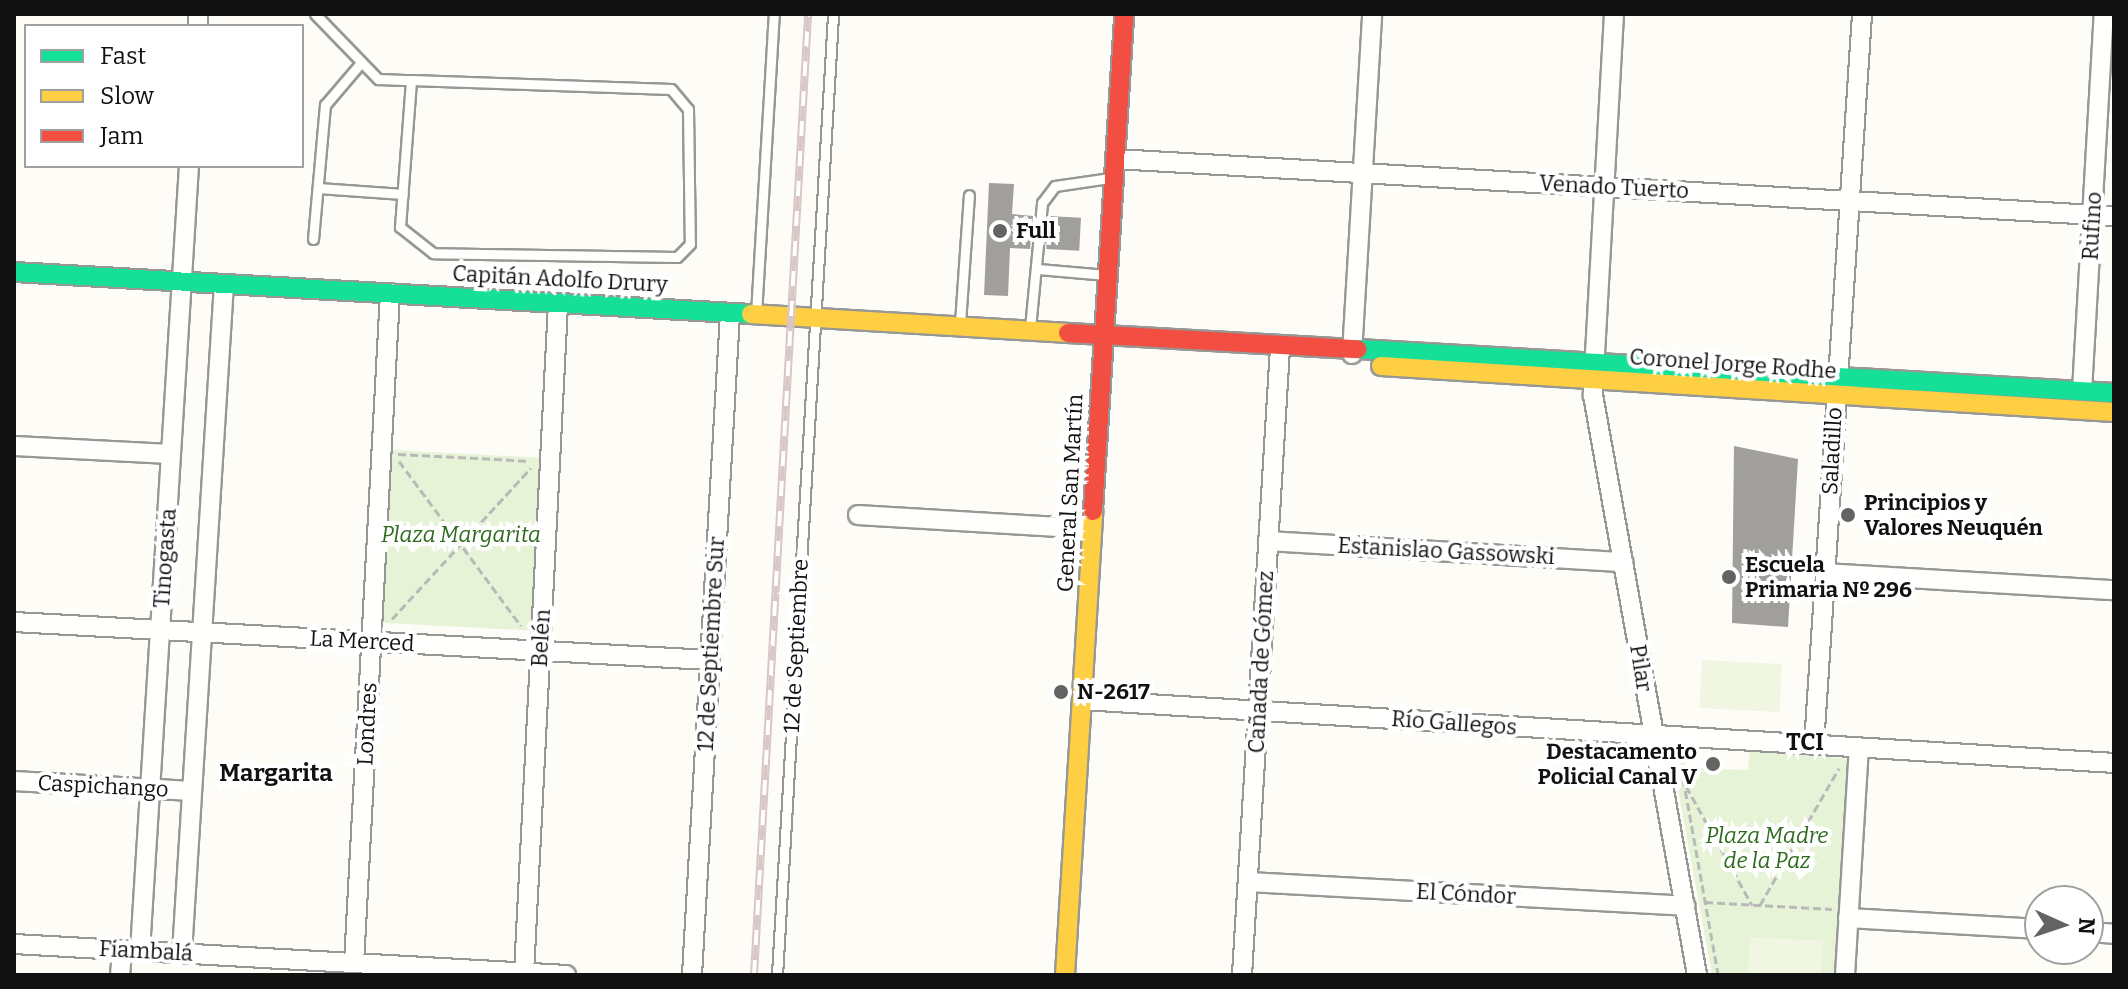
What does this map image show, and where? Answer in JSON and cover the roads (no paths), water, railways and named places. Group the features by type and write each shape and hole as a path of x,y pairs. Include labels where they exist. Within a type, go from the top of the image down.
{"main road":[{"name":"General San Martín","path":"1065,975 1124,14"},
{"name":"Capitán Adolfo Drury","path":"14,272 1030,328 1104,335"},
{"name":"Coronel Jorge Rodhe","path":"1104,335 1352,354 1372,347 1835,395 2114,412"},
{"name":"Coronel Jorge Rodhe","path":"1593,370 1841,376 2114,393"}],"street":[{"path":"1352,354 1372,14"},
{"name":"Pilar","path":"1614,14 1593,370 1652,735 1697,975"},
{"name":"Saladillo","path":"1814,745 1835,395 1841,376 1862,14"},
{"name":"Rufino","path":"2082,391 2104,14"},
{"name":"Tinogasta","path":"120,975 131,950 150,789 189,168"},
{"name":"Venado Tuerto","path":"1114,168 1363,173 2114,216"},
{"name":"Tinogasta","path":"182,953 224,284"},
{"name":"Londres","path":"354,963 390,293"},
{"name":"Belén","path":"524,973 558,303"},
{"name":"12 de Septiembre Sur","path":"692,975 730,313"},
{"name":"Cañada de Gómez","path":"1242,975 1280,348"},
{"path":"14,446 171,454"},
{"path":"858,515 1092,529"},
{"name":"Estanislao Gassowski","path":"1268,541 1623,562"},
{"path":"1824,573 2114,590"},
{"name":"La Merced","path":"14,622 710,660"},
{"name":"Río Gallegos","path":"1082,700 2114,763"},
{"path":"1845,975 1839,916 1859,747"},
{"name":"Caspichango","path":"14,781 192,791"},
{"name":"El Cóndor","path":"1248,882 1685,906"},
{"path":"1839,916 2024,928"},
{"name":"Fiambalá","path":"14,944 354,963 398,970 566,975"}],"lane":[{"path":"315,14 359,65 378,79 411,80 671,89 688,109 690,244 677,257 433,253 400,227 411,80"},
{"path":"756,314 774,14"},
{"name":"12 de Septiembre","path":"777,975 833,14"},
{"path":"313,239 325,105 359,65"},
{"path":"1030,328 1042,203 1055,186 1114,168"},
{"path":"318,188 403,194"},
{"path":"960,325 969,195"},
{"path":"1037,269 1108,275"}],"railway":[{"path":"754,975 808,14"}],"place":[{"name":"Full","path":"1000,231"},
{"name":"Principios y Valores Neuquén","path":"1848,515"},
{"name":"Escuela Primaria Nº 296","path":"1729,577"},
{"name":"N-2617","path":"1061,692"},
{"name":"Destacamento Policial Canal V","path":"1713,764"}],"district":[{"name":"TCI","path":"1805,743"},
{"name":"Margarita","path":"276,774"}],"park label":[{"name":"Plaza Margarita","path":"461,535"},
{"name":"Plaza Madre de la Paz","path":"1767,848"}]}
